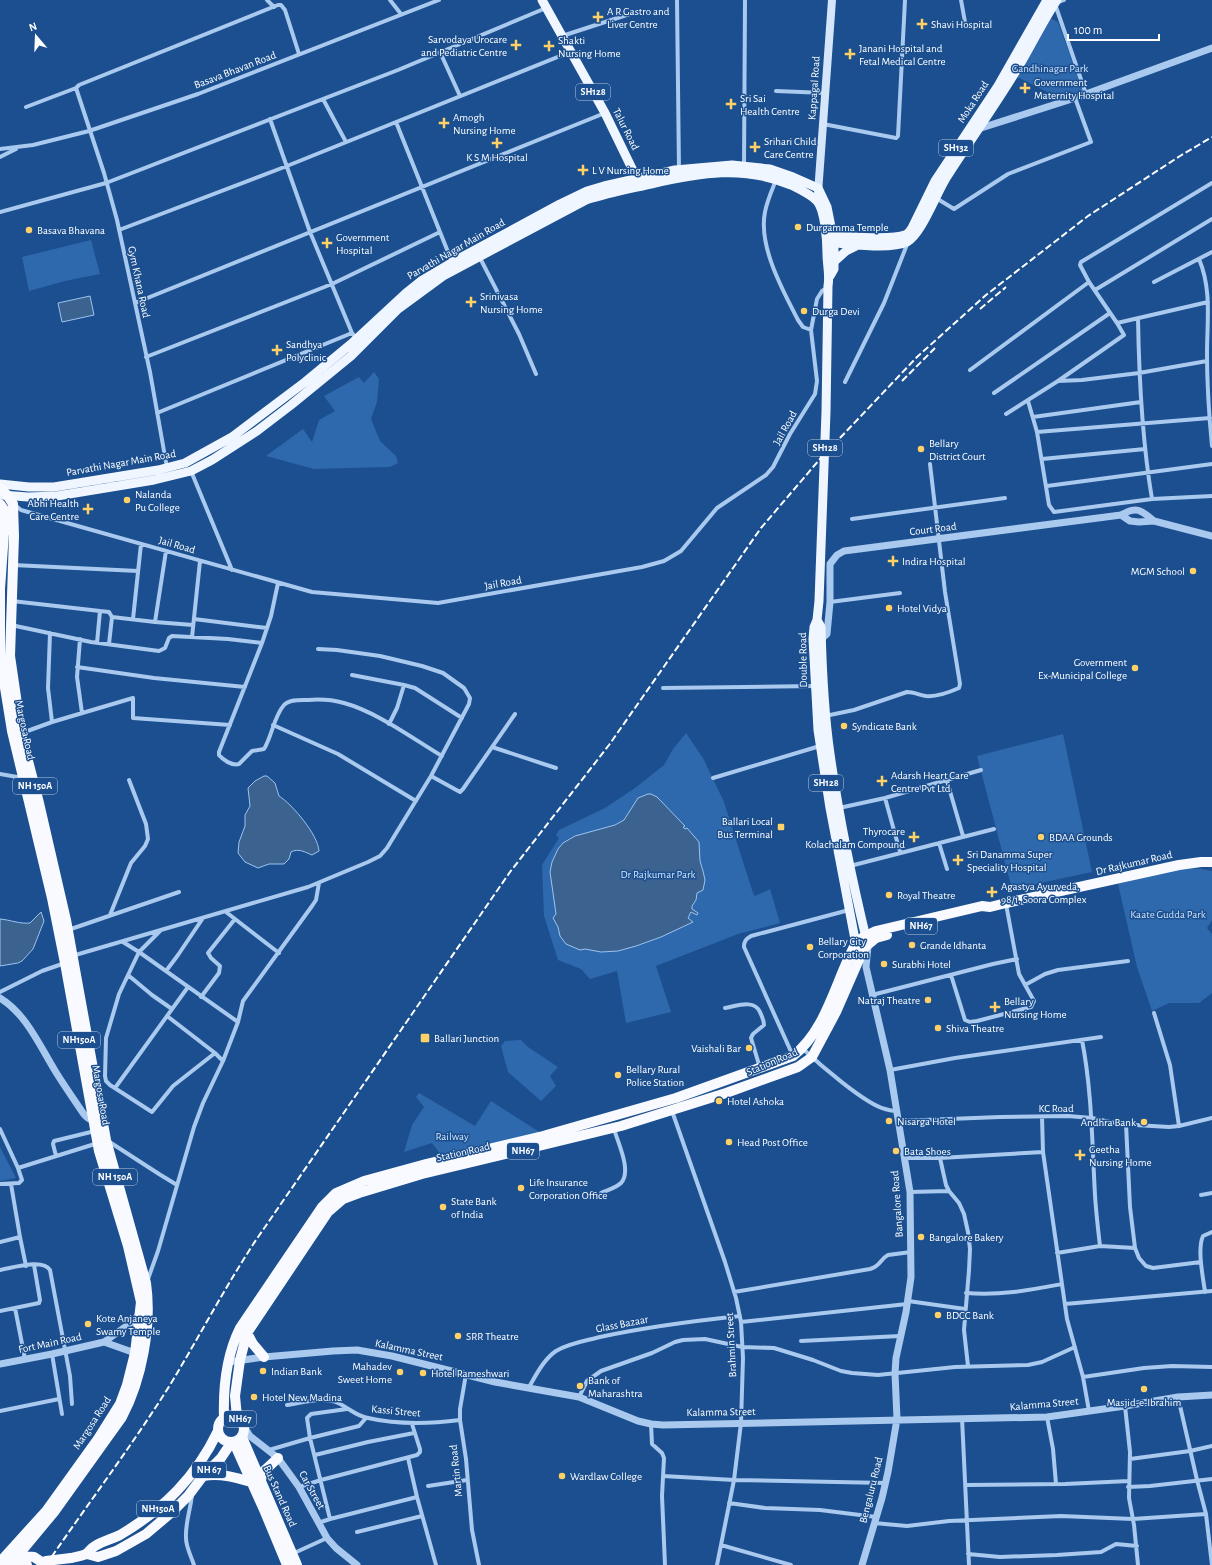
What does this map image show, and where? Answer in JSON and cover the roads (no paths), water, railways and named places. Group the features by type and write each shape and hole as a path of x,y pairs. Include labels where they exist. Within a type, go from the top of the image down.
{"highway":[{"path":"0,488 4,500"},
{"name":"Margosa Road","path":"4,500 14,516 10,656 21,733 39,803 67,930 67,959"},
{"name":"Margosa Road","path":"4,500 5,519 0,597 0,653 12,731 67,959 97,1119 144,1313"},
{"name":"Dr Rajkumar Road","path":"867,940 985,911 990,906 1179,865 1212,862"},
{"name":"NH67","path":"670,1105 793,1056 802,1048 817,1027 833,997 855,945 860,939 867,940 860,956"},
{"name":"Station Road","path":"224,1418 223,1398 229,1362 240,1328 286,1258 328,1199 413,1167 502,1147 670,1105 726,1093 798,1067 812,1057 836,1012 860,956"},
{"name":"Station Road","path":"237,1417 235,1396 240,1360 247,1333 328,1212 340,1201 345,1193 614,1127 670,1105"},
{"name":"Margosa Road","path":"9,1560 32,1532 112,1417 124,1394 148,1297 146,1283 102,1141 95,1131 97,1119"},
{"path":"38,1561 32,1532 54,1512 122,1417 129,1404 135,1387 143,1351 144,1313"},
{"path":"247,1333 253,1344 264,1357"},
{"name":"NH67","path":"211,1444 218,1431 219,1424 224,1418 228,1416 237,1417 243,1423 238,1438 222,1440 218,1431"},
{"name":"Bus Stand Road","path":"238,1438 245,1469 287,1565"},
{"name":"Bus Stand Road","path":"238,1438 261,1479 298,1565"},
{"name":"NH 67","path":"190,1493 203,1476 238,1438"},
{"name":"NH150A","path":"79,1557 94,1546 118,1536 137,1525 157,1510 184,1484 194,1472 211,1444"},
{"path":"261,1479 264,1471 278,1458"},
{"path":"203,1476 214,1474 225,1475 251,1482"},
{"name":"NH150A","path":"9,1560 38,1561 79,1557 98,1557 116,1551 146,1534 172,1512 190,1493"},
{"path":"9,1560 26,1565"}],"main road":[{"name":"Kappagal Road","path":"817,201 832,0"},
{"name":"Moka Road","path":"909,240 918,231 947,176 980,128 1019,66 1051,1"},
{"name":"Moka Road","path":"830,239 903,236 908,234 934,181 998,86 1051,1"},
{"name":"Talur Road","path":"544,4 605,113 639,182"},
{"name":"Parvathi Nagar Main Road","path":"28,492 57,496 168,472 191,471 212,460 257,432 297,401 359,349 398,309 425,288 479,256 586,200 679,170 732,165 770,168 818,188"},
{"path":"639,182 726,172 759,175 799,189 817,201"},
{"name":"Parvathi Nagar Main Road","path":"168,472 232,437 305,382 354,336 421,281 452,262 587,191 639,182"},
{"path":"818,188 828,207 830,239 859,245 898,244 909,240"},
{"name":"SH128","path":"817,201 830,239 834,261 834,269 830,276 828,286 826,412 817,620"},
{"name":"SH128","path":"830,239 827,268 830,276"},
{"path":"834,261 846,251 859,245"},
{"path":"0,484 28,492"},
{"path":"4,500 28,492"},
{"name":"Double Road","path":"817,620 821,627 820,746 855,945"},
{"name":"Double Road","path":"817,620 814,627 813,639 815,686 830,754 849,866 867,940"},
{"name":"SH128","path":"855,945 860,956"}],"street":[{"path":"267,0 274,7"},
{"path":"390,0 401,14"},
{"name":"Basava Bhavan Road","path":"19,148 90,131 198,94 439,0"},
{"path":"677,0 679,170"},
{"path":"744,166 745,0"},
{"path":"822,124 896,138 898,136 905,0"},
{"path":"961,0 965,22"},
{"path":"1064,0 1051,1 1086,94"},
{"path":"0,212 106,183 440,52 544,4"},
{"path":"26,107 281,5 284,7 299,54"},
{"path":"561,36 639,11"},
{"path":"967,132 1076,98 1212,48"},
{"path":"440,52 460,96"},
{"path":"119,230 287,166 570,52"},
{"name":"Gym Khana Road","path":"76,88 119,230 146,357 168,472"},
{"path":"776,91 825,93"},
{"path":"936,198 954,209 1008,174 1091,142 1076,98"},
{"path":"323,99 346,142"},
{"path":"135,303 605,113"},
{"path":"270,119 310,232 359,349"},
{"path":"396,122 452,262"},
{"path":"0,149 19,148"},
{"path":"0,156 19,148"},
{"path":"776,180 764,212 764,234 774,270 798,320 803,327 810,330"},
{"path":"1006,414 1058,381 1124,335 1089,282 1080,265 1082,262 1212,183"},
{"path":"1094,290 1212,219"},
{"path":"146,357 332,284 440,232"},
{"path":"845,382 884,303 909,240"},
{"path":"1154,282 1212,252"},
{"path":"479,256 519,334 536,374"},
{"path":"1199,259 1210,287 1207,361 1210,372 1210,418 1212,446"},
{"path":"970,370 1089,282"},
{"name":"Jail Road","path":"4,500 22,510 312,592 438,603 642,567 664,561 681,551 717,508 766,475 780,456 790,434 815,394 817,387 810,330 817,299 822,291 828,286"},
{"path":"1117,323 1210,299"},
{"path":"994,393 1110,313"},
{"path":"1138,318 1141,402 1144,423 1145,449 1152,499"},
{"path":"157,413 354,336"},
{"path":"1058,381 1082,380 1139,373 1207,361"},
{"path":"1028,401 1037,432 1049,505 1054,512 1152,499 1212,496"},
{"path":"1033,417 1141,402"},
{"path":"1037,432 1210,418"},
{"path":"1042,459 1145,449"},
{"path":"821,715 854,710 907,692 930,696 959,688 960,679 945,592 930,464"},
{"path":"1047,486 1212,464"},
{"path":"191,471 232,570"},
{"path":"852,519 1005,498"},
{"name":"Court Road","path":"821,639 827,634 830,602 830,564 837,555 844,551 939,540 1121,515 1129,511 1139,510 1143,511 1154,521"},
{"name":"Court Road","path":"1121,515 1130,521 1154,521 1212,536"},
{"path":"133,620 141,544"},
{"path":"155,622 166,551"},
{"path":"192,637 200,561"},
{"path":"13,565 138,571"},
{"path":"278,582 262,643 219,755 223,759 236,765 242,762 252,751 264,749 273,725 284,705 288,702 323,699 344,703 366,711 442,756"},
{"path":"830,602 900,593"},
{"path":"11,601 109,612 112,614 109,644"},
{"path":"98,642 100,612"},
{"path":"112,617 193,625"},
{"path":"194,619 267,628"},
{"path":"10,625 80,639 159,651 165,648 172,636 228,639 262,643"},
{"path":"50,633 48,688 52,722"},
{"path":"80,639 77,685 82,713"},
{"path":"0,992 67,959 308,888 380,856 387,848 431,776 469,704 470,698 468,692 464,688 443,673 422,666 380,656 318,649"},
{"path":"78,667 154,678 245,687"},
{"path":"352,674 415,688 462,718"},
{"path":"389,724 397,708 404,685"},
{"path":"663,688 815,686"},
{"path":"21,733 52,722 133,698 133,718 230,725"},
{"path":"431,776 460,792 464,789 515,714"},
{"path":"273,725 338,754 416,801"},
{"path":"713,778 820,746"},
{"path":"492,747 556,768"},
{"path":"839,808 885,798 981,770"},
{"path":"0,774 24,778"},
{"path":"110,915 131,863 145,846 148,838 146,824 129,780"},
{"path":"947,781 963,836"},
{"path":"885,798 900,852"},
{"path":"849,866 994,829"},
{"path":"940,843 947,869"},
{"path":"146,1283 158,1251 201,1109 223,1061 238,1022 243,1000 258,978 279,953 316,900 319,883"},
{"path":"67,930 179,892"},
{"path":"951,975 962,1014 965,1020 970,1022 1031,1007 1034,1001 1019,974 1006,903"},
{"path":"793,1056 744,947 744,943 746,939 751,936 849,910"},
{"path":"226,912 279,953"},
{"path":"166,971 203,918"},
{"path":"201,997 220,970 220,966 211,958 208,952 235,918"},
{"path":"160,931 140,952 119,994 106,1038 106,1081 114,1088 152,1112 173,1086 215,1053"},
{"name":"Bangalore Road","path":"867,940 866,967 890,1070 910,1192 911,1277 895,1373 897,1419"},
{"path":"123,942 140,952 238,1022"},
{"name":"Bangalore Road","path":"860,956 866,967"},
{"path":"872,995 1017,959"},
{"path":"1025,985 1046,974 1058,970 1128,961"},
{"path":"128,975 172,1009"},
{"path":"114,1088 188,987"},
{"path":"0,998 9,1004 24,1021 62,1083 86,1117 97,1119"},
{"path":"725,1008 750,1004 755,1005 758,1008 764,1019 764,1025 753,1034 751,1038 761,1068"},
{"path":"1154,1014 1170,1065 1179,1126"},
{"path":"167,1016 215,1053 223,1061"},
{"path":"890,1070 955,1058 1101,1037"},
{"path":"1082,1040 1086,1059 1092,1118 1095,1194 1100,1246"},
{"path":"802,1048 875,1105 884,1109 897,1111"},
{"name":"Brahmin Street","path":"670,1105 699,1184 734,1292 741,1322 741,1423 734,1480 717,1565"},
{"name":"KC Road","path":"898,1122 1000,1117 1068,1116 1092,1118 1126,1124 1169,1127 1212,1118"},
{"path":"1042,1117 1043,1152 1067,1319 1083,1377 1089,1411"},
{"path":"1126,1124 1130,1207 1135,1248 1139,1258 1146,1266 1153,1268 1201,1262"},
{"path":"601,1193 620,1184 626,1172 614,1127"},
{"path":"0,1129 22,1180 19,1183 0,1184"},
{"path":"56,1156 53,1144 54,1141 73,1135 95,1131"},
{"path":"18,1168 102,1141 115,1144 177,1185"},
{"path":"904,1158 940,1158 1043,1152"},
{"path":"940,1158 946,1185 959,1203 964,1214 968,1232 970,1249 964,1330 968,1366"},
{"path":"11,1184 26,1266"},
{"path":"910,1192 949,1191"},
{"path":"1201,1195 1212,1193"},
{"path":"1205,1292 1201,1262 1201,1240 1204,1236 1212,1232"},
{"path":"0,1242 20,1237"},
{"path":"1057,1253 1100,1246 1135,1248"},
{"path":"734,1292 876,1268 888,1255 911,1252"},
{"path":"0,1270 45,1264 50,1270 72,1388 72,1404"},
{"path":"0,1311 39,1303 40,1300 34,1265"},
{"path":"966,1294 980,1295 1020,1292 1062,1284"},
{"path":"1065,1304 1212,1291"},
{"path":"741,1322 908,1302 965,1309"},
{"path":"15,1308 25,1359"},
{"name":"Fort Main Road","path":"0,1364 104,1342 144,1313"},
{"name":"Glass Bazaar","path":"528,1387 537,1372 555,1352 572,1344 615,1334 699,1319 740,1316"},
{"path":"801,1341 900,1336"},
{"path":"579,1397 587,1381 601,1371 652,1353 675,1342 705,1339 742,1346 774,1348 813,1360 841,1371 878,1375 968,1366 1028,1365 1042,1362 1075,1347"},
{"path":"104,1342 135,1353"},
{"name":"Kalamma Street","path":"229,1362 264,1357 358,1350 392,1356 495,1382 579,1397 651,1424 1047,1417 1178,1397 1212,1395"},
{"path":"52,1354 62,1414"},
{"path":"1083,1377 1144,1368 1212,1367"},
{"name":"Martin Road","path":"466,1374 460,1409 460,1420 466,1459 472,1530 479,1565"},
{"path":"1178,1397 1197,1480 1206,1514 1210,1521 1212,1565"},
{"path":"0,1411 59,1399"},
{"name":"Kassi Street","path":"287,1405 318,1401 333,1401 366,1418 412,1424 460,1420"},
{"path":"1125,1406 1130,1441 1128,1498 1133,1519 1138,1565"},
{"path":"330,1519 307,1420 308,1416 347,1409"},
{"path":"1047,1417 1053,1449 1056,1484"},
{"path":"269,1450 359,1426 366,1418"},
{"path":"962,1418 969,1565"},
{"name":"Bengaluru Road","path":"862,1565 886,1483 897,1419"},
{"path":"299,1487 320,1480 417,1455 420,1452 412,1424"},
{"path":"651,1424 652,1444 662,1453 664,1458 662,1496 665,1565"},
{"path":"315,1455 414,1432"},
{"name":"Car Street","path":"238,1438 250,1436 278,1458 299,1487 327,1538 336,1548 357,1565"},
{"path":"1130,1459 1190,1451 1212,1446"},
{"path":"408,1458 436,1565"},
{"path":"663,1476 734,1480 886,1483"},
{"path":"1128,1487 1212,1479"},
{"path":"428,1486 467,1480"},
{"path":"966,1485 1056,1484 1129,1481"},
{"path":"190,1493 191,1508 186,1538 187,1546 194,1565"},
{"path":"318,1523 417,1497"},
{"path":"729,1503 764,1508 820,1510 907,1526 949,1521 1061,1516 1133,1519 1206,1514"},
{"path":"357,1532 422,1516"},
{"path":"292,1554 327,1538"},
{"path":"968,1554 1041,1556 1102,1552 1116,1544 1137,1546"},
{"path":"721,1545 791,1565"}],"railway":[{"path":"46,1565 170,1385 256,1240 510,872 609,745 761,528 820,459 917,357 986,295 1088,216 1212,137"},
{"path":"980,309 1006,287"},
{"path":"902,381 935,348"}],"place":[{"name":"A R Gastro and Liver Centre","path":"598,17"},
{"name":"Shavi Hospital","path":"922,24"},
{"name":"Sarvodaya Urocare and Pediatric Centre","path":"516,45"},
{"name":"Shakti Nursing Home","path":"549,46"},
{"name":"Janani Hospital and Fetal Medical Centre","path":"850,54"},
{"name":"Government Maternity Hospital","path":"1025,88"},
{"name":"Sri Sai Health Centre","path":"731,104"},
{"name":"Amogh Nursing Home","path":"444,123"},
{"name":"K S M Hospital","path":"497,143"},
{"name":"Srihari Child Care Centre","path":"755,147"},
{"name":"L V Nursing Home","path":"583,170"},
{"name":"Durgamma Temple","path":"798,227"},
{"name":"Basava Bhavana","path":"29,230"},
{"name":"Government Hospital","path":"327,243"},
{"name":"Srinivasa Nursing Home","path":"471,302"},
{"name":"Durga Devi","path":"804,311"},
{"name":"Sandhya Polyclinic","path":"277,350"},
{"name":"Bellary District Court","path":"921,449"},
{"name":"Nalanda Pu College","path":"127,500"},
{"name":"Abhi Health Care Centre","path":"88,509"},
{"name":"Indira Hospital","path":"893,561"},
{"name":"MGM School","path":"1193,571"},
{"name":"Hotel Vidya","path":"889,608"},
{"name":"Government Ex-Municipal College","path":"1135,668"},
{"name":"Syndicate Bank","path":"844,726"},
{"name":"Adarsh Heart Care Centre Pvt Ltd","path":"882,781"},
{"name":"Ballari Local Bus Terminal","path":"781,827"},
{"name":"Thyrocare Kolachalam Compound","path":"914,837"},
{"name":"BDAA Grounds","path":"1041,837"},
{"name":"Sri Danamma Super Speciality Hospital","path":"958,860"},
{"name":"Agastya Ayurveda, 98/1, Soora Complex","path":"992,892"},
{"name":"Royal Theatre","path":"889,895"},
{"name":"Grande Idhanta","path":"912,945"},
{"name":"Bellary City Corporation","path":"810,947"},
{"name":"Surabhi Hotel","path":"884,964"},
{"name":"Natraj Theatre","path":"928,1000"},
{"name":"Bellary Nursing Home","path":"995,1007"},
{"name":"Shiva Theatre","path":"938,1028"},
{"name":"Ballari Junction","path":"425,1038"},
{"name":"Vaishali Bar","path":"749,1048"},
{"name":"Bellary Rural Police Station","path":"618,1075"},
{"name":"Hotel Ashoka","path":"719,1101"},
{"name":"Nisarga Hotel","path":"889,1121"},
{"name":"Andhra Bank","path":"1144,1122"},
{"name":"Head Post Office","path":"729,1142"},
{"name":"Bata Shoes","path":"896,1151"},
{"name":"Geetha Nursing Home","path":"1080,1155"},
{"name":"Life Insurance Corporation Office","path":"521,1188"},
{"name":"State Bank of India","path":"443,1207"},
{"name":"Bangalore Bakery","path":"921,1237"},
{"name":"BDCC Bank","path":"938,1315"},
{"name":"Kote Anjaneya Swamy Temple","path":"88,1324"},
{"name":"SRR Theatre","path":"458,1336"},
{"name":"Indian Bank","path":"263,1371"},
{"name":"Mahadev Sweet Home","path":"400,1372"},
{"name":"Hotel Rameshwari","path":"423,1373"},
{"name":"Bank of Maharashtra","path":"580,1386"},
{"name":"Masjid-e-Ibrahim","path":"1144,1389"},
{"name":"Hotel New Madina","path":"254,1397"},
{"name":"Wardlaw College","path":"562,1476"}],"park label":[{"name":"Gandhinagar Park","path":"1050,68"},
{"name":"Dr Rajkumar Park","path":"658,874"},
{"name":"Kaate Gudda Park","path":"1168,914"},
{"name":"Railway","path":"452,1136"}]}
